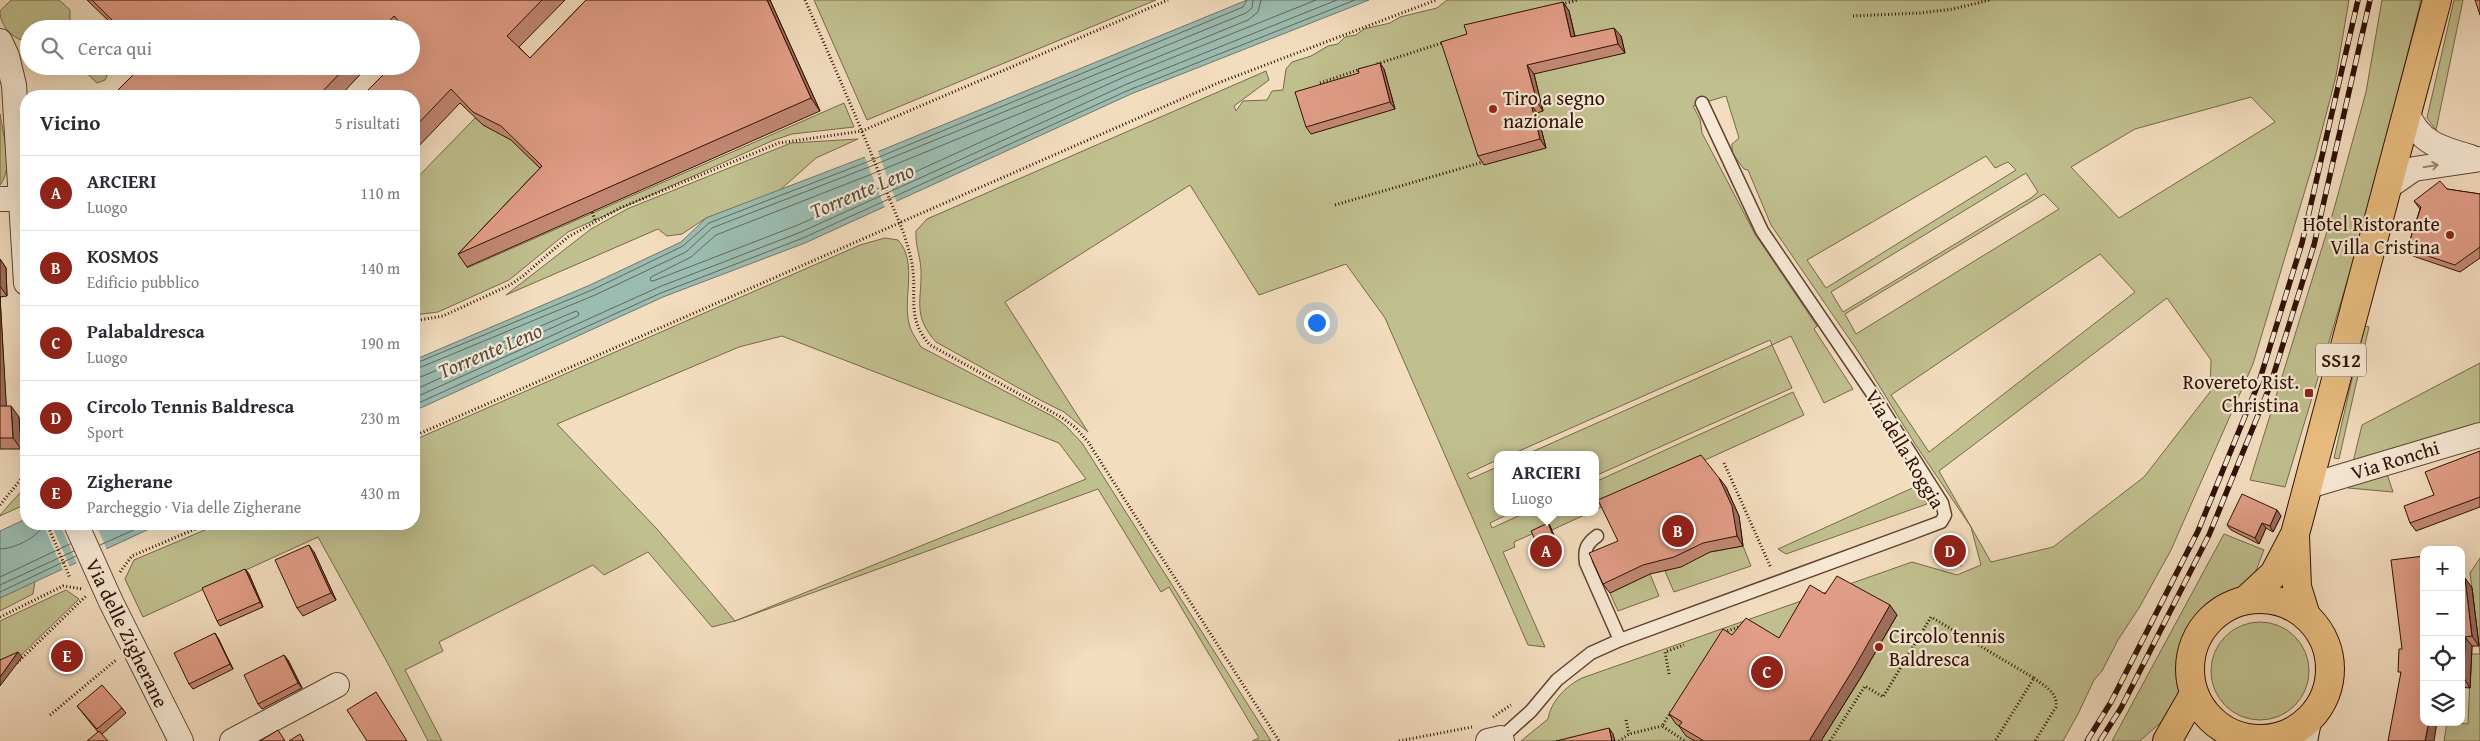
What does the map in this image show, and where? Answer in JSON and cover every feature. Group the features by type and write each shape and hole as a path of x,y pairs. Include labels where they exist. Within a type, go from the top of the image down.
{"main road":[{"name":"SS12","path":"2246,600 2274,574 2295,534 2438,0"},
{"name":"SS12","path":"2295,534 2297,587 2306,616 2324,640 2330,660 2330,680 2324,699 2305,731 2298,729 2280,736 2260,740 2244,739 2214,723 2202,710 2194,694 2189,671 2193,646 2205,625 2223,609 2246,600 2264,599 2283,602 2306,616"},
{"path":"2167,741 2194,694"},
{"path":"2172,741 2214,723"}],"street":[{"path":"0,41 7,56 14,85 11,199 20,249"},
{"path":"2407,111 2416,130 2428,141 2445,150 2480,159"},
{"path":"2388,187 2414,169 2480,159"},
{"name":"Via Ronchi","path":"2309,486 2480,435"},
{"name":"Via delle Zigherane","path":"79,530 152,687 182,741"},
{"path":"232,741 336,685"}],"lane":[{"name":"Via della Roggia","path":"1492,733 1531,711 1557,680 1591,654 1620,640 1941,522 1945,515 1942,503 1872,393 1762,231 1702,103"},
{"path":"1597,536 1586,546 1586,563 1620,640"}],"path":[{"path":"805,0 862,131 912,260 914,317 919,332 930,345 1061,417 1076,428 1088,442 1279,741"},
{"path":"420,320 443,316 510,285 568,237 595,220 779,143 862,131 1168,0"},
{"path":"420,433 1218,83 1436,0"},
{"path":"1553,7 1578,0"},
{"path":"1853,16 1920,13 1953,9 1990,0"},
{"path":"1372,65 1451,40"},
{"path":"1320,83 1363,68"},
{"path":"1335,205 1483,162"},
{"path":"589,202 595,220"},
{"path":"1724,463 1772,569"},
{"path":"0,504 20,480"},
{"path":"50,530 70,578"},
{"path":"14,665 101,580 132,556 193,530"},
{"path":"0,617 63,586 74,587"},
{"path":"1830,741 1865,686 1883,697 1931,617 2034,678 2049,690 2057,701 2056,707 2035,741"},
{"path":"1719,640 1724,632 1752,623"},
{"path":"1669,674 1665,652 1684,645"},
{"path":"50,715 122,655"},
{"path":"1995,741 2034,678"},
{"path":"1399,741 1492,733 1518,698"},
{"path":"1619,741 1629,734 1662,726 1672,710"},
{"path":"1626,720 1629,734"},
{"path":"1662,726 1678,739 1685,741"}],"shaded area":[{"path":"11,0 59,0 70,10 70,20 20,20 20,39 5,27 0,11"},
{"path":"814,0 1156,0 867,120"},
{"path":"1447,0 2349,0 2336,76 2315,157 2253,364 2171,550 2102,671 2094,680 2063,741 1521,741 1548,719 1552,706 1560,695 1570,685 1582,678 1912,562 1957,575 1981,565 1971,527 1915,444 1859,353 1771,225 1748,170 1744,169 1732,153 1732,144 1739,138 1726,96 1693,106 1700,119 1702,133 1755,234 1817,326 1814,329 1853,389 1824,403 1791,336 1772,345 1770,340 1519,451 1494,451 1494,461 1467,474 1470,479 1494,468 1494,516 1505,516 1490,523 1492,528 1518,516 1582,516 1552,530 1550,526 1514,542 1515,547 1503,552 1545,647 1528,645 1385,318 1346,264 1259,295 1190,185 1005,302 1088,432 1064,412 936,342 929,332 921,315 921,269 916,236 916,231 927,219 1266,71 1269,80 1234,106 1236,111 1243,101 1267,100 1272,91 1283,90 1286,69 1292,62 1311,56 1328,46 1338,44 1345,37 1356,35 1364,29 1390,23 1400,17 1437,8","holes":["2251,97 2275,122 2119,218 2071,167 2135,129","1986,156 1995,168 2008,162 2016,170 1826,288 1807,260","2026,173 2038,192 1843,312 1831,292","2044,194 2059,209 1856,334 1845,314","2100,254 2135,292 1929,452 1891,395","2167,298 2211,360 2210,392 2144,477 2053,547 1991,562 1939,471"]},
{"path":"2382,0 2421,0 2366,219 2285,487 2250,480 2334,209 2366,92"},
{"path":"2454,0 2463,0 2436,130 2427,118"},
{"path":"89,75 107,75 105,80 97,83"},
{"path":"844,103 854,127 792,134 774,140 568,232 509,280 438,312 420,314 420,175 475,118 511,140 551,179 467,268"},
{"path":"0,114 7,161 4,178 0,185"},
{"path":"858,139 816,158 779,191 706,218 682,234 667,236 658,229 506,295 591,229 627,209 791,143"},
{"path":"885,238 898,240 904,249 909,271 907,305 911,330 921,347 1054,417 1065,425 1082,443 1271,741 1252,741 1259,738 1169,587 1161,592 1098,489 735,621 712,627 648,552 604,575 593,565 439,642 443,651 405,670 442,741 428,741 318,537 143,617 125,579 134,560 205,530 420,530 420,437 860,245","holes":["782,336 1059,443 1086,479 735,621 657,529 557,424 739,347"]},
{"path":"2364,326 2369,327 2339,459 2334,458"},
{"path":"1772,345 1792,388 1599,474 1599,451 1534,451"},
{"path":"2480,363 2480,427 2353,462 2362,425"},
{"path":"1793,392 1804,415 1599,508 1599,480"},
{"path":"2387,474 2393,492 2348,488 2347,485"},
{"path":"1919,485 1927,504 1786,554 1778,549"},
{"path":"20,493 20,507 0,515"},
{"path":"2224,534 2264,550 2254,575 2242,587 2207,603 2191,623 2185,636 2182,651 2185,688 2176,707 2140,741 2112,741"},
{"name":"Circolo tennis Baldresca","path":"1941,537 1965,542 1961,566 1934,560"},
{"path":"1743,546 1751,566 1674,592 1665,571 1710,552"},
{"path":"2480,558 2480,654 2470,573"},
{"path":"1650,574 1659,596 1618,611 1610,593"},
{"path":"35,581 33,594 0,611 0,598"},
{"path":"66,590 79,599 15,661 0,665 0,621"},
{"path":"2260,622 2279,625 2295,636 2306,652 2309,671 2306,690 2295,706 2279,717 2260,720 2241,717 2225,706 2214,690 2211,671 2214,652 2225,636 2241,625"},
{"path":"2471,654 2480,654 2480,741 2444,741 2446,726 2465,726 2465,724 2468,724"}],"water":[{"name":"Torrente Leno","path":"1247,0 1369,0 1131,94 805,243 663,297 420,408 420,357 590,285 681,242 706,218 865,157"},
{"path":"20,522 20,530 147,530 0,598 0,531"}],"pier":[{"path":"877,149 897,203 885,208 864,155"},
{"path":"46,530 54,530 70,567 63,570"},
{"path":"63,530 99,530 107,550 77,564"}],"building":[{"path":"92,0 542,0 507,36 530,58 586,0 767,0 811,98 458,254 542,166 501,126 473,112 451,89 420,122 420,90 368,90 383,75 420,75 420,20 398,20 394,16 390,20 112,20"},
{"path":"2475,0 2480,0 2480,15"},
{"path":"1563,2 1571,37 1614,28 1618,44 1527,65 1537,102 1531,104 1540,139 1478,156 1441,42 1467,34 1464,25"},
{"path":"1380,63 1390,102 1306,127 1295,92 1359,73 1358,69"},
{"path":"133,75 338,75 324,90 118,90"},
{"name":"Hotel Ristorante Villa Cristina","path":"2440,181 2447,189 2480,194 2480,247 2455,265 2407,249 2421,207 2414,201"},
{"path":"0,406 11,406 13,438 0,438"},
{"path":"2480,451 2480,497 2410,523 2404,506 2434,495 2425,472"},
{"path":"1701,455 1719,478 1732,506 1737,536 1703,543 1674,557 1643,565 1603,584 1589,553 1618,541 1599,500"},
{"path":"2242,494 2277,510 2270,526 2262,523 2255,538 2227,525"},
{"path":"1548,523 1558,548 1542,555 1531,531"},
{"path":"309,545 331,593 297,608 275,560"},
{"path":"2420,556 2420,726 2428,726 2425,741 2388,741 2401,672 2398,672 2399,649 2402,649 2391,560"},
{"path":"245,569 260,602 217,621 202,588"},
{"path":"1837,576 1890,605 1809,741 1704,741 1679,726 1682,722 1669,714 1723,629 1732,635 1746,618 1779,638 1810,585 1825,594"},
{"path":"2465,578 2472,636 2465,637"},
{"path":"215,633 230,664 189,684 174,653"},
{"path":"18,652 0,677 0,660"},
{"path":"284,655 298,683 258,704 244,675"},
{"path":"102,685 122,708 97,729 77,706"},
{"path":"376,692 407,741 367,741 347,710"},
{"path":"1609,728 1612,741 1556,741"},
{"path":"278,730 285,741 260,741"},
{"path":"99,731 108,741 87,741"},
{"path":"300,734 304,741 289,741"}],"railway":[{"path":"2087,741 2111,702 2198,531 2259,382 2302,243 2358,0"},
{"path":"2100,741 2121,708 2209,535 2270,386 2314,245 2370,0"}],"place":[{"name":"Tiro a segno nazionale","path":"1493,109"},
{"name":"Hotel Ristorante Villa Cristina","path":"2450,235"},
{"name":"Rovereto Rist. Christina","path":"2309,393"},
{"name":"KOSMOS","path":"1678,531"},
{"name":"ARCIERI","path":"1546,551"},
{"name":"Circolo Tennis Baldresca","path":"1950,551"},
{"name":"Circolo tennis Baldresca","path":"1879,647"},
{"name":"Zigherane","path":"67,656"},
{"name":"Palabaldresca","path":"1767,672"}]}
